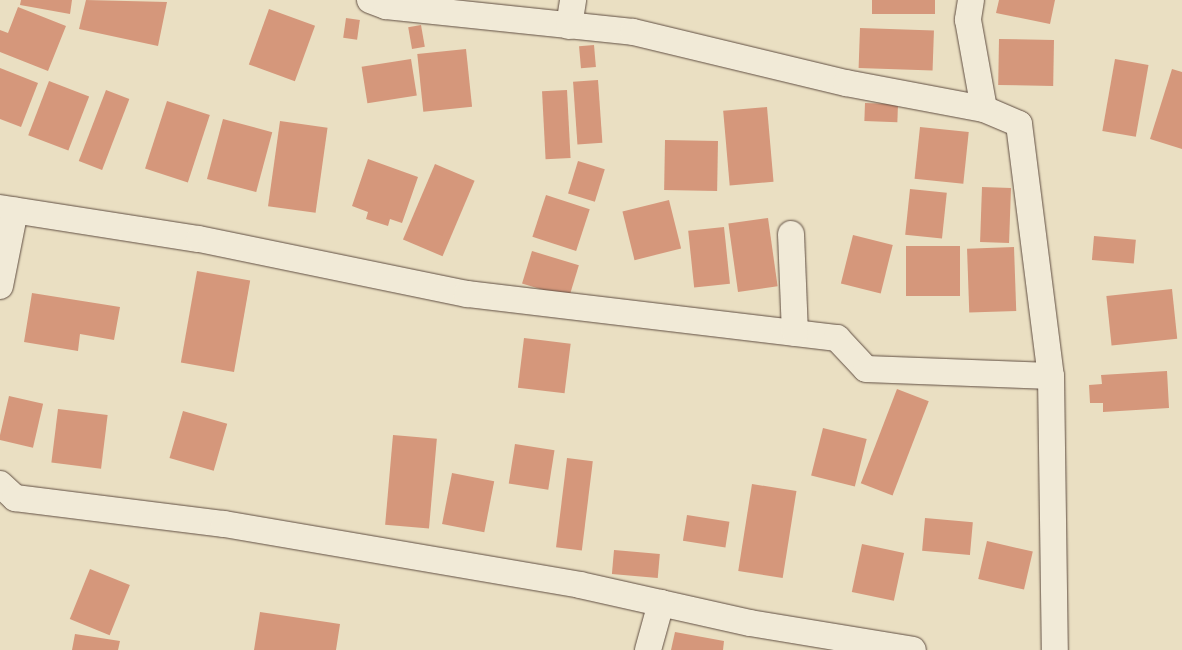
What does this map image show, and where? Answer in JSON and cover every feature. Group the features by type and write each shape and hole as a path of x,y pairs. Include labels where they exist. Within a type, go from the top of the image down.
{"street":[{"path":"370,0 386,6 633,32 846,82 984,109 1019,124 1051,376 1055,650"},
{"path":"568,26 573,0"},
{"path":"971,0 968,20 984,109"},
{"path":"0,286 8,209 198,239 467,294 837,338 866,369 1051,376"},
{"path":"791,234 794,333"},
{"path":"0,484 15,498 224,524 570,584 750,623 913,650"},
{"path":"648,650 661,603"}],"building":[{"path":"21,0 72,0 70,14 20,5"},
{"path":"86,0 167,2 158,46 79,29"},
{"path":"872,0 935,0 935,14 872,14"},
{"path":"999,0 1055,0 1050,24 996,13"},
{"path":"18,7 66,26 48,71 0,52 0,30 8,33"},
{"path":"269,9 315,26 295,81 249,64"},
{"path":"346,18 360,20 357,40 343,38"},
{"path":"421,25 425,47 412,49 408,27"},
{"path":"860,28 934,31 933,71 859,68"},
{"path":"999,39 1054,40 1053,86 998,85"},
{"path":"594,45 596,67 581,68 579,46"},
{"path":"466,49 472,107 423,112 417,54"},
{"path":"411,59 417,96 367,103 362,67"},
{"path":"1115,59 1148,65 1136,137 1102,131"},
{"path":"0,68 38,83 21,127 0,119"},
{"path":"1172,69 1182,72 1182,149 1150,139"},
{"path":"598,80 602,143 577,145 573,82"},
{"path":"49,81 89,96 68,151 28,135"},
{"path":"106,90 129,99 102,170 79,161"},
{"path":"567,90 571,158 546,159 542,91"},
{"path":"167,101 210,115 188,182 145,169"},
{"path":"865,103 898,104 897,122 864,121"},
{"path":"767,107 774,182 730,186 723,111"},
{"path":"223,119 272,132 256,192 207,179"},
{"path":"280,121 328,128 316,213 268,206"},
{"path":"920,127 969,132 963,184 915,179"},
{"path":"665,140 718,141 717,191 664,190"},
{"path":"368,159 418,177 402,223 390,219 388,226 366,219 368,212 352,206"},
{"path":"578,161 605,169 595,202 568,194"},
{"path":"435,164 475,181 443,256 403,239"},
{"path":"982,187 1011,188 1009,243 980,242"},
{"path":"910,189 947,193 942,239 905,235"},
{"path":"546,195 590,209 576,251 532,237"},
{"path":"669,200 681,249 635,260 622,212"},
{"path":"768,218 778,286 738,292 728,224"},
{"path":"724,227 730,284 694,287 688,231"},
{"path":"853,235 893,245 881,293 841,284"},
{"path":"1094,236 1136,240 1134,264 1092,260"},
{"path":"906,246 960,246 960,296 906,296"},
{"path":"1014,247 1016,311 969,313 967,249"},
{"path":"532,251 579,265 569,298 522,284"},
{"path":"197,271 250,280 234,372 181,363"},
{"path":"1172,289 1177,339 1112,346 1106,296"},
{"path":"32,293 120,307 114,340 80,334 78,351 24,342"},
{"path":"524,338 571,344 565,393 518,388"},
{"path":"1167,371 1169,408 1103,412 1103,403 1090,403 1089,385 1102,384 1101,375"},
{"path":"897,389 929,401 893,495 861,483"},
{"path":"9,396 43,404 33,448 0,440"},
{"path":"58,409 108,415 101,469 51,463"},
{"path":"183,411 227,424 214,471 169,458"},
{"path":"823,428 867,439 855,486 811,476"},
{"path":"393,435 437,439 429,528 385,525"},
{"path":"515,444 555,450 548,490 509,484"},
{"path":"567,458 593,461 582,550 556,547"},
{"path":"452,473 494,481 484,532 442,524"},
{"path":"752,484 796,491 783,578 738,571"},
{"path":"687,515 729,522 725,547 683,541"},
{"path":"925,518 973,522 970,555 922,551"},
{"path":"987,541 1033,552 1024,590 978,579"},
{"path":"862,544 904,553 894,601 852,592"},
{"path":"614,550 660,554 658,578 612,574"},
{"path":"90,569 130,585 110,635 70,619"},
{"path":"260,612 340,624 336,650 254,650"},
{"path":"675,632 724,641 723,650 671,650"},
{"path":"75,634 120,641 118,650 72,650"}]}
